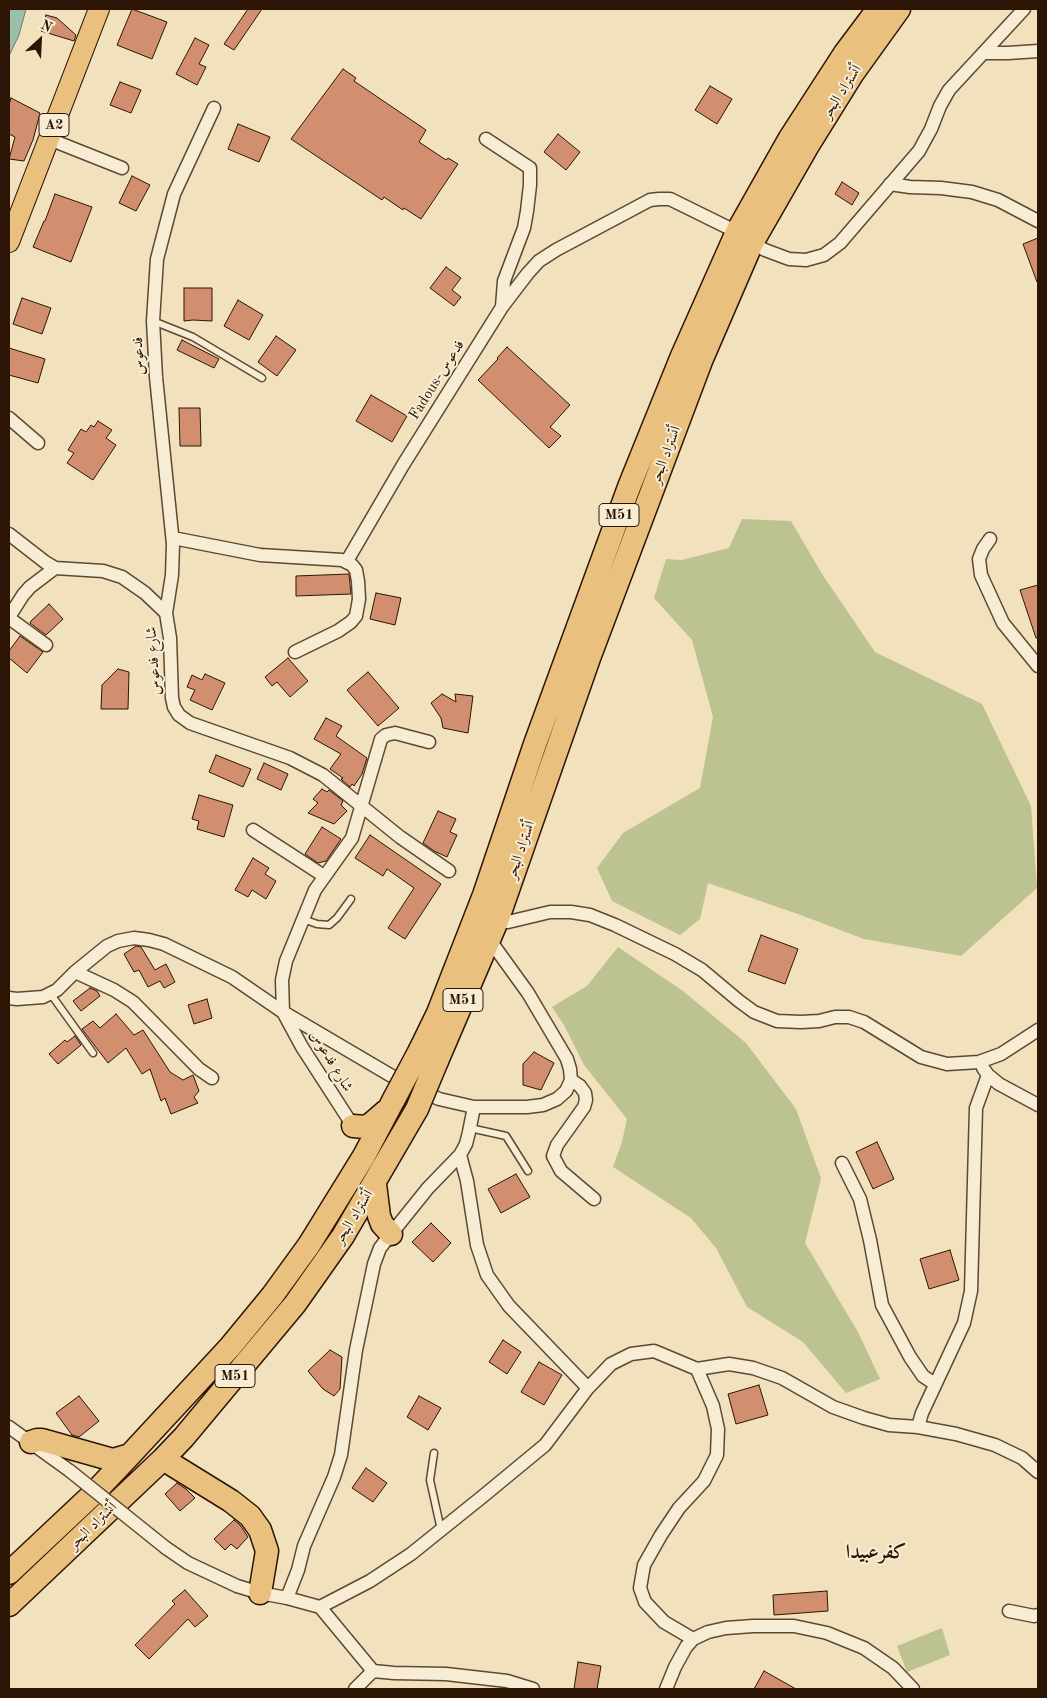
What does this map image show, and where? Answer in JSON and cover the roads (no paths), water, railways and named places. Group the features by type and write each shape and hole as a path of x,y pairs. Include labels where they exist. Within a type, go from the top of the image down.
{"highway":[{"name":"أتستراد البحر","path":"9,1605 184,1437 296,1304 343,1236 417,1109 429,1055 454,972 484,895 535,744 629,487 682,356 745,238 790,138 845,53 878,9"},
{"name":"أتستراد البحر","path":"9,1573 93,1494 230,1347 272,1296 309,1245 364,1156 392,1103 429,1055 493,930 586,667 745,238 807,147 853,73 899,9"},
{"path":"353,1126 365,1127 371,1124 392,1103"},
{"path":"353,1126 360,1138 364,1156"},
{"path":"375,1184 379,1216 382,1224 391,1234"},
{"path":"343,1236 352,1230 359,1229 369,1229 391,1234"},
{"path":"31,1442 42,1440 113,1460 130,1455"},
{"path":"92,1455 97,1462 98,1470 98,1479 93,1494"},
{"path":"163,1459 231,1501 250,1516 260,1530 266,1551 260,1593"}],"main road":[{"name":"A2","path":"9,242 99,9"}],"street":[{"name":"Fadous-فدعوس","path":"347,562 403,465 502,307 539,261 650,200 659,198 670,199 765,250 788,259 806,260 824,255 840,243 920,151 949,90 984,53 1006,26 1024,9"},
{"path":"984,53 1038,51"},
{"name":"فدعوس","path":"166,613 172,575 173,538 158,410 153,321 157,259 174,194 214,108"},
{"path":"49,139 122,168"},
{"path":"486,139 530,168 530,185 524,228 504,281 502,307"},
{"path":"890,184 972,192 998,200 1038,221"},
{"path":"9,418 38,443"},
{"path":"9,534 55,568 30,587 9,617 46,645"},
{"path":"173,538 260,554 342,560 356,570 359,600 356,616 338,631 295,652"},
{"path":"990,539 982,549 978,559 981,575 1003,623 1038,666"},
{"name":"شارع فدعوس","path":"55,568 103,571 114,574 132,583 166,613 170,638 172,698 174,707 179,715 190,723 258,745 307,766 331,780 400,837 449,871"},
{"name":"شارع فدعوس","path":"353,1126 302,1046 283,1012 282,980 286,961 315,890 352,838 381,739 386,735 395,733 429,742"},
{"path":"253,830 324,876"},
{"path":"594,1199 561,1171 553,1156 557,1145 584,1107 586,1093 571,1080 570,1069 561,1045 528,993 493,930 508,922 550,912 590,915 675,954 702,970 754,1012 777,1021 801,1022 849,1017 864,1022 922,1057 947,1064 979,1062 1001,1054 1038,1030"},
{"name":"شارع فدعوس","path":"9,998 43,997 57,990 75,972 107,946 118,941 134,938 149,940 164,944 232,977 283,1012 390,1075 439,1099 474,1107 527,1107 543,1105 557,1099 566,1091 571,1080"},
{"path":"75,972 114,990 133,1002 199,1069 212,1078"},
{"path":"979,1062 988,1075 998,1084 1038,1105"},
{"path":"918,1427 922,1413 964,1323 971,1291 976,1108 988,1075"},
{"path":"287,1598 304,1546 334,1477 341,1455 356,1350 367,1292 380,1248 428,1188 460,1155 466,1144 474,1107"},
{"path":"460,1155 467,1181 477,1245 487,1275 510,1306 588,1388"},
{"path":"842,1163 860,1199 882,1305 910,1357 924,1376 935,1384"},
{"path":"320,1607 370,1581 411,1554 441,1530 545,1445 588,1388 611,1364 631,1354 654,1351 697,1369 729,1364 753,1368 782,1378 833,1407 864,1418 889,1425 918,1427 956,1434 995,1445 1022,1458 1038,1472"},
{"path":"693,1639 664,1622 645,1602 640,1588 644,1565 661,1535 679,1508 704,1481 717,1455 718,1429 713,1406 697,1369"},
{"path":"9,1427 188,1564 237,1586 320,1607 373,1671 394,1674 454,1675 507,1682 533,1689"},
{"path":"1009,1612 1038,1615"},
{"path":"666,1689 675,1667 686,1647 693,1639 708,1632 726,1628 753,1626 794,1626 828,1634 864,1648 893,1668 913,1689"},
{"path":"355,1689 373,1671"}],"lane":[{"path":"153,321 193,337 262,378"},
{"path":"303,919 317,924 329,925 337,918 351,899"},
{"path":"50,993 93,1054"},
{"path":"470,1128 506,1136 528,1172"},
{"path":"434,1453 430,1480 441,1530"}],"district":[{"name":"كفرعبيدا","path":"876,1553"}]}
